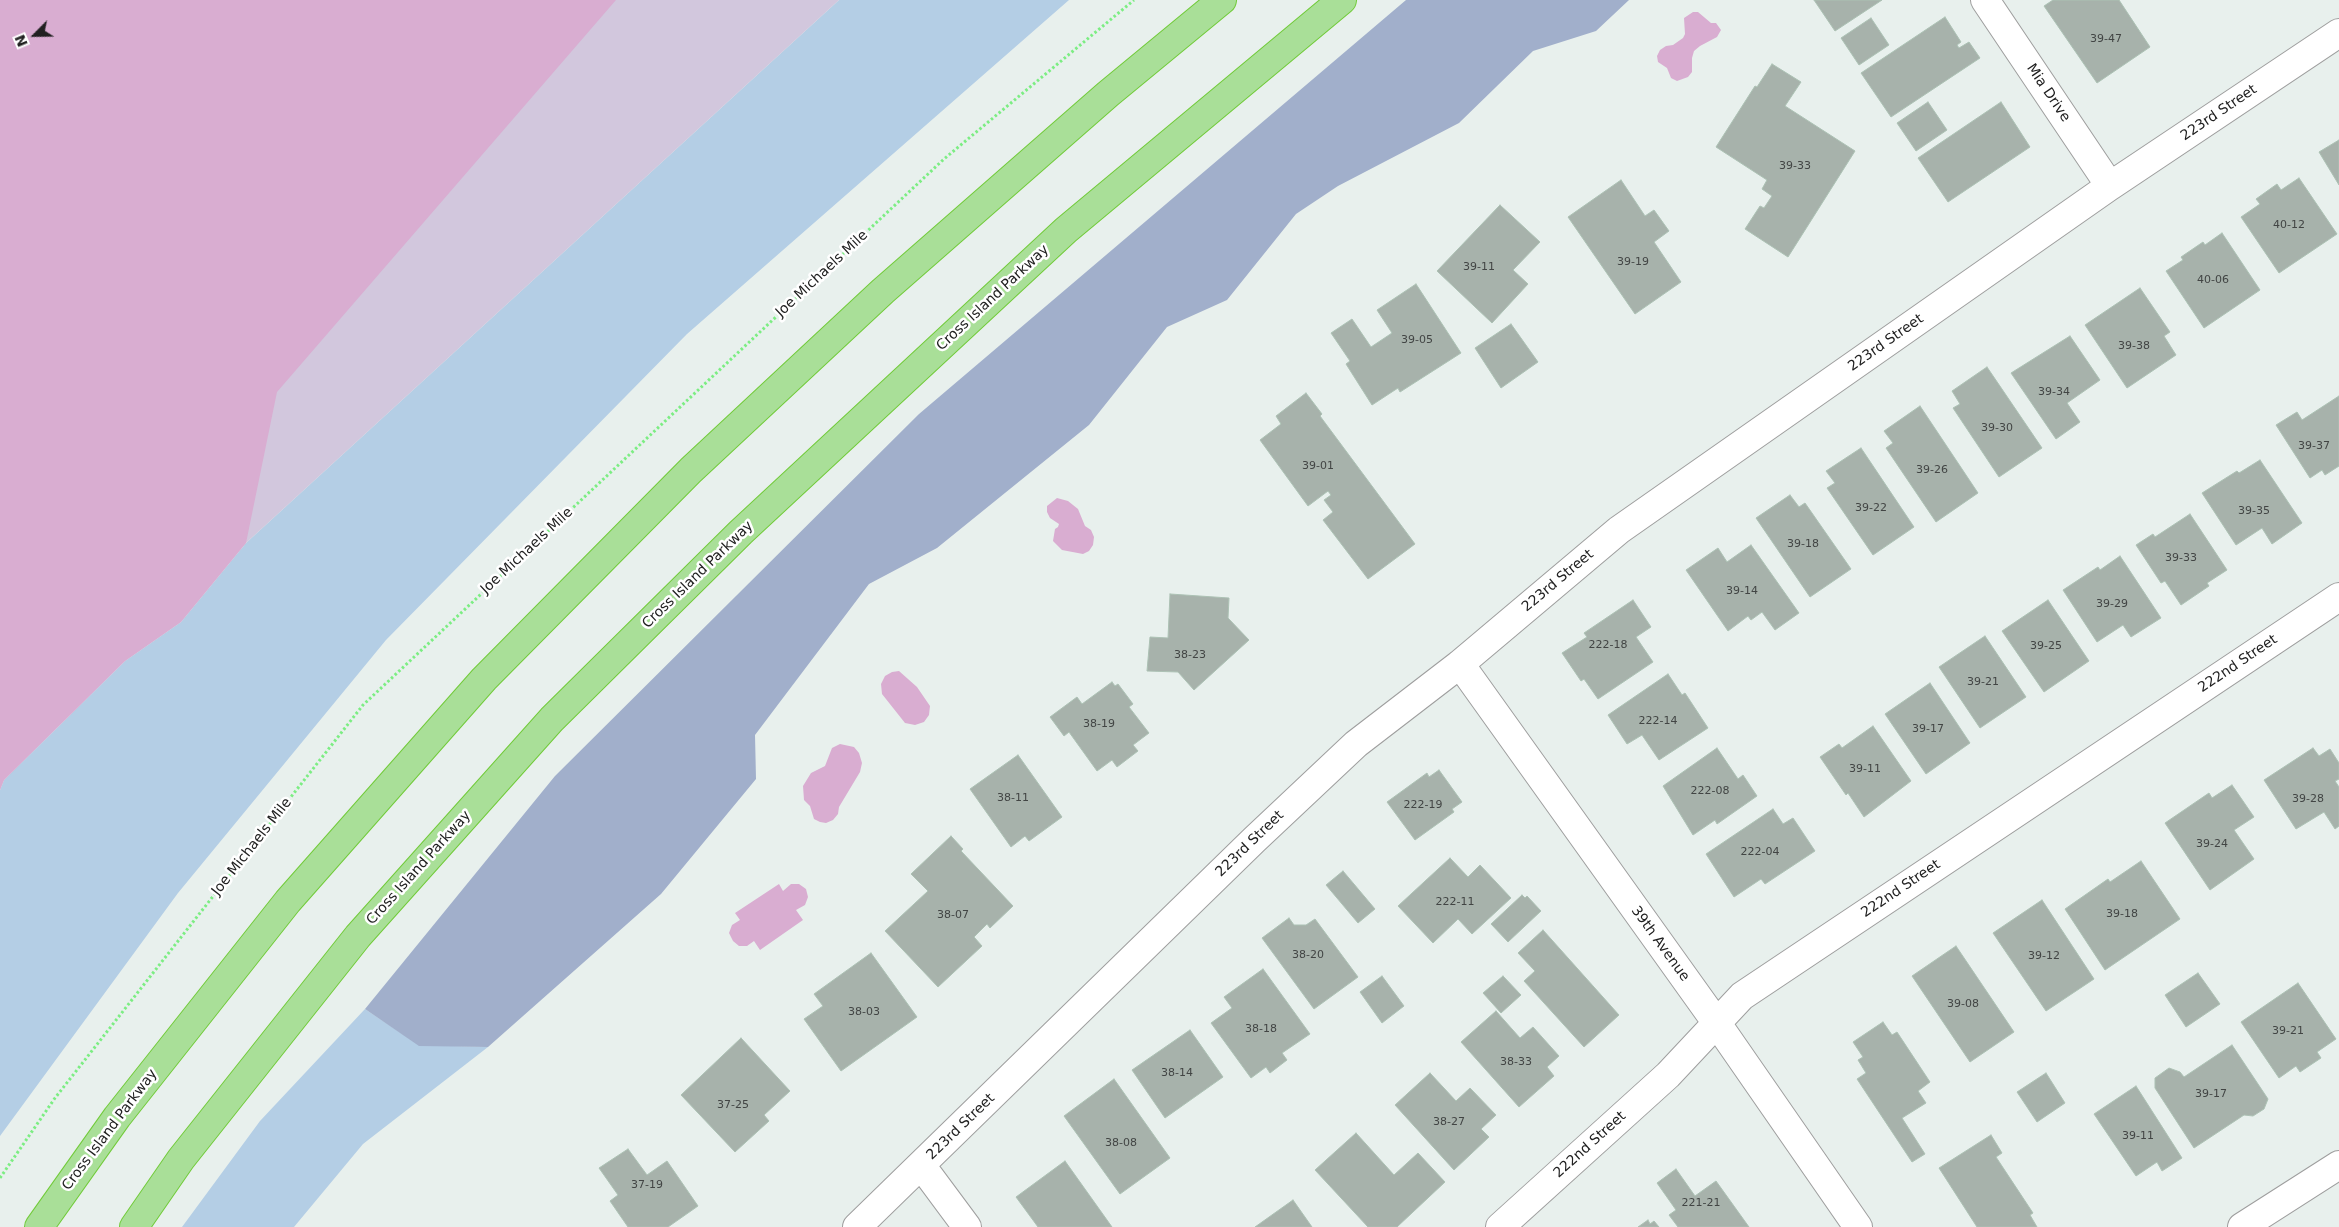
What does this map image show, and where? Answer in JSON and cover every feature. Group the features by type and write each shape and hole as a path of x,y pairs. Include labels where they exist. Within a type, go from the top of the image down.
{"highway":[{"name":"Cross Island Parkway","path":"39,1227 117,1117 288,901 484,679 691,470 883,292 1108,94 1222,0"},
{"name":"Cross Island Parkway","path":"134,1227 181,1159 358,936 559,712 741,532 1066,230 1342,0"}],"street":[{"name":"Mia Drive","path":"1986,0 2110,186"},
{"name":"223rd Street","path":"857,1227 1247,847 1356,744 1460,664 1619,530 2110,186 2339,33"},
{"name":"222nd Street","path":"1500,1227 1668,1075 1742,996 2339,597"},
{"name":"39th Avenue","path":"1460,664 1716,1022 1858,1227"},
{"path":"921,1165 967,1227"},
{"path":"2242,1227 2339,1165"}],"path":[{"name":"Joe Michaels Mile","path":"0,1178 55,1098 363,705 944,159 1134,0"}],"shaded area":[{"path":"0,0 839,0 246,543 181,622 125,661 4,780 0,790"},
{"path":"0,0 616,0 277,392 246,543 181,622 125,661 4,780 0,790"},
{"path":"839,0 1069,0 687,334 386,640 178,893 0,1136 0,790 4,780 125,661 181,622 246,543"},
{"path":"1406,0 1629,0 1596,31 1533,51 1459,123 1338,186 1296,214 1227,300 1167,327 1089,425 937,548 869,584 755,735 756,779 661,894 488,1047 419,1046 365,1009 555,776 919,414"},
{"path":"1693,12 1698,12 1711,23 1716,23 1721,30 1717,37 1694,51 1692,72 1688,77 1677,81 1671,78 1667,68 1658,62 1657,56 1660,50 1666,46 1673,45 1683,38 1685,34 1684,18"},
{"path":"1057,498 1068,501 1078,509 1085,526 1091,530 1094,537 1093,545 1089,551 1083,554 1062,550 1053,541 1055,529 1059,524 1050,518 1047,506"},
{"path":"899,671 917,687 930,706 929,715 924,722 915,725 905,723 882,694 881,684 885,676"},
{"path":"840,744 854,747 859,753 862,763 860,772 839,807 838,814 833,820 826,823 820,822 814,819 810,806 804,800 803,786 811,773 825,766 832,748"},
{"path":"779,884 783,891 791,884 799,884 806,889 808,897 805,905 796,910 803,920 760,950 754,941 747,946 739,946 733,941 729,933 732,925 740,920 735,913"},
{"path":"365,1009 419,1045 488,1047 363,1144 294,1227 182,1227 260,1121"}],"building":[{"path":"1814,0 1882,0 1835,31"},
{"path":"2053,0 2119,0 2150,47 2097,83 2044,6"},
{"path":"1945,17 1961,42 1957,45 1959,48 1969,42 1980,58 1891,117 1861,73"},
{"path":"1871,18 1889,45 1859,65 1841,38"},
{"path":"1772,64 1801,82 1785,106 1855,151 1788,257 1745,229 1760,206 1764,208 1772,196 1762,189 1767,180 1716,147 1755,86 1757,87"},
{"path":"1928,102 1947,130 1916,151 1897,123"},
{"path":"2001,102 2030,147 1948,202 1918,158"},
{"path":"2339,140 2339,185 2319,152"},
{"path":"2299,178 2337,234 2279,273 2241,217 2260,204 2256,199 2277,184 2281,190"},
{"path":"1621,180 1645,216 1654,210 1669,231 1654,242 1681,282 1635,314 1568,217"},
{"path":"1500,205 1540,242 1513,270 1528,284 1492,323 1437,271"},
{"path":"2222,233 2260,290 2204,328 2166,271 2183,260 2181,257 2203,242 2205,245"},
{"path":"1416,284 1461,353 1400,392 1398,388 1372,405 1346,364 1350,361 1331,333 1352,319 1371,347 1392,333 1377,310"},
{"path":"2140,288 2170,332 2164,336 2176,355 2127,388 2085,325"},
{"path":"1511,324 1538,362 1501,388 1475,348"},
{"path":"2070,336 2100,380 2067,403 2080,422 2056,439 2011,373"},
{"path":"1987,367 2042,448 1999,477 1953,408 1960,404 1952,391"},
{"path":"1306,393 1322,414 1320,416 1415,544 1368,579 1323,520 1333,512 1324,500 1331,495 1328,491 1308,506 1260,440 1281,424 1276,416"},
{"path":"2339,396 2339,466 2325,475 2322,470 2310,478 2276,425 2297,412 2302,420"},
{"path":"1920,406 1978,493 1936,522 1886,448 1893,443 1884,431"},
{"path":"1861,448 1914,527 1873,555 1827,488 1835,483 1826,471"},
{"path":"2260,460 2302,523 2272,544 2262,528 2236,545 2202,493 2237,471 2239,473"},
{"path":"1790,495 1799,507 1805,503 1851,569 1810,597 1756,518"},
{"path":"2190,514 2227,570 2207,583 2209,586 2181,605 2165,581 2161,583 2136,545 2153,534 2155,537"},
{"path":"1751,545 1799,613 1775,630 1762,612 1751,620 1748,616 1728,631 1686,570 1718,548 1727,562"},
{"path":"2120,556 2161,618 2131,637 2123,625 2097,642 2063,590 2098,567 2100,570"},
{"path":"1170,594 1229,598 1228,618 1249,640 1194,690 1178,672 1147,671 1150,637 1168,638"},
{"path":"1633,600 1651,627 1636,637 1653,662 1598,699 1584,679 1581,681 1562,653 1587,637 1584,633"},
{"path":"2048,600 2089,661 2044,692 2002,631"},
{"path":"1985,636 2026,697 1980,728 1939,667"},
{"path":"1668,674 1682,695 1685,693 1708,728 1659,760 1642,735 1627,744 1608,715"},
{"path":"1112,682 1115,686 1118,684 1133,704 1129,707 1149,733 1133,745 1138,751 1117,767 1112,760 1097,771 1069,732 1064,736 1050,717 1077,697 1082,704"},
{"path":"1930,683 1970,743 1926,774 1885,714"},
{"path":"1873,726 1911,781 1864,817 1848,793 1846,795 1820,757 1839,744 1842,748"},
{"path":"1717,748 1738,779 1743,775 1757,796 1717,824 1715,820 1693,835 1663,786"},
{"path":"2313,748 2319,756 2330,749 2339,763 2339,779 2335,781 2339,787 2339,826 2335,829 2324,812 2296,829 2264,780"},
{"path":"1018,755 1062,817 1029,841 1025,836 1011,847 970,789"},
{"path":"1439,770 1462,802 1452,809 1454,812 1415,840 1387,802 1427,773 1429,777"},
{"path":"2232,785 2254,817 2234,830 2254,859 2210,890 2165,823 2209,793 2212,798"},
{"path":"1773,809 1783,824 1793,818 1815,851 1765,884 1761,879 1734,897 1706,854"},
{"path":"951,836 963,849 961,851 1013,906 990,928 987,924 974,937 982,946 938,987 885,931 928,891 911,874"},
{"path":"1450,858 1468,877 1480,865 1511,898 1472,934 1458,919 1433,943 1398,906"},
{"path":"2141,861 2180,919 2105,970 2065,909 2108,879 2110,882"},
{"path":"1343,871 1375,909 1358,923 1326,885"},
{"path":"1522,895 1525,898 1527,896 1541,911 1508,942 1491,924"},
{"path":"2042,900 2094,979 2046,1011 1993,933"},
{"path":"1289,918 1294,925 1306,925 1315,919 1358,977 1314,1009 1262,938"},
{"path":"1543,930 1619,1015 1584,1047 1524,981 1535,971 1518,953"},
{"path":"1956,946 2014,1032 1970,1062 1912,976"},
{"path":"871,953 917,1017 841,1071 804,1019 823,1006 814,994"},
{"path":"1263,969 1310,1034 1282,1053 1287,1060 1270,1073 1266,1067 1251,1078 1211,1023 1232,1008 1224,997"},
{"path":"2198,973 2220,1004 2186,1027 2165,995"},
{"path":"1382,976 1404,1006 1382,1023 1360,992"},
{"path":"1503,976 1521,995 1501,1013 1483,993"},
{"path":"2298,983 2336,1039 2317,1052 2321,1058 2300,1072 2296,1066 2279,1078 2241,1022"},
{"path":"1496,1011 1520,1038 1533,1027 1559,1056 1547,1067 1554,1076 1519,1107 1461,1042"},
{"path":"1883,1022 1892,1035 1897,1032 1930,1082 1918,1091 1926,1103 1902,1118 1925,1154 1912,1162 1857,1079 1866,1073 1858,1060 1863,1057 1853,1042"},
{"path":"1190,1030 1223,1077 1165,1118 1132,1070"},
{"path":"741,1038 790,1091 764,1115 769,1121 735,1152 681,1095"},
{"path":"2232,1045 2268,1099 2264,1109 2253,1116 2244,1115 2194,1148 2155,1088 2155,1078 2169,1068 2180,1072 2184,1077"},
{"path":"1430,1073 1456,1101 1470,1088 1496,1115 1481,1129 1489,1137 1454,1170 1395,1105"},
{"path":"2046,1073 2065,1103 2037,1122 2017,1092"},
{"path":"1114,1079 1170,1158 1120,1194 1064,1116"},
{"path":"2136,1086 2182,1158 2162,1171 2157,1162 2136,1176 2094,1114"},
{"path":"1356,1133 1394,1175 1418,1153 1445,1182 1397,1227 1368,1227 1315,1170"},
{"path":"1991,1135 2002,1153 1996,1157 2033,1213 2030,1215 2037,1227 1977,1227 1939,1168"},
{"path":"628,1149 647,1175 667,1161 698,1206 668,1227 628,1227 610,1201 618,1195 599,1168"},
{"path":"1065,1161 1112,1227 1038,1227 1016,1197"},
{"path":"1676,1169 1695,1196 1716,1181 1749,1227 1678,1227 1669,1215 1676,1210 1657,1183"},
{"path":"1293,1200 1312,1227 1255,1227"},
{"path":"1648,1220 1650,1224 1654,1221 1659,1227 1638,1227"}]}
